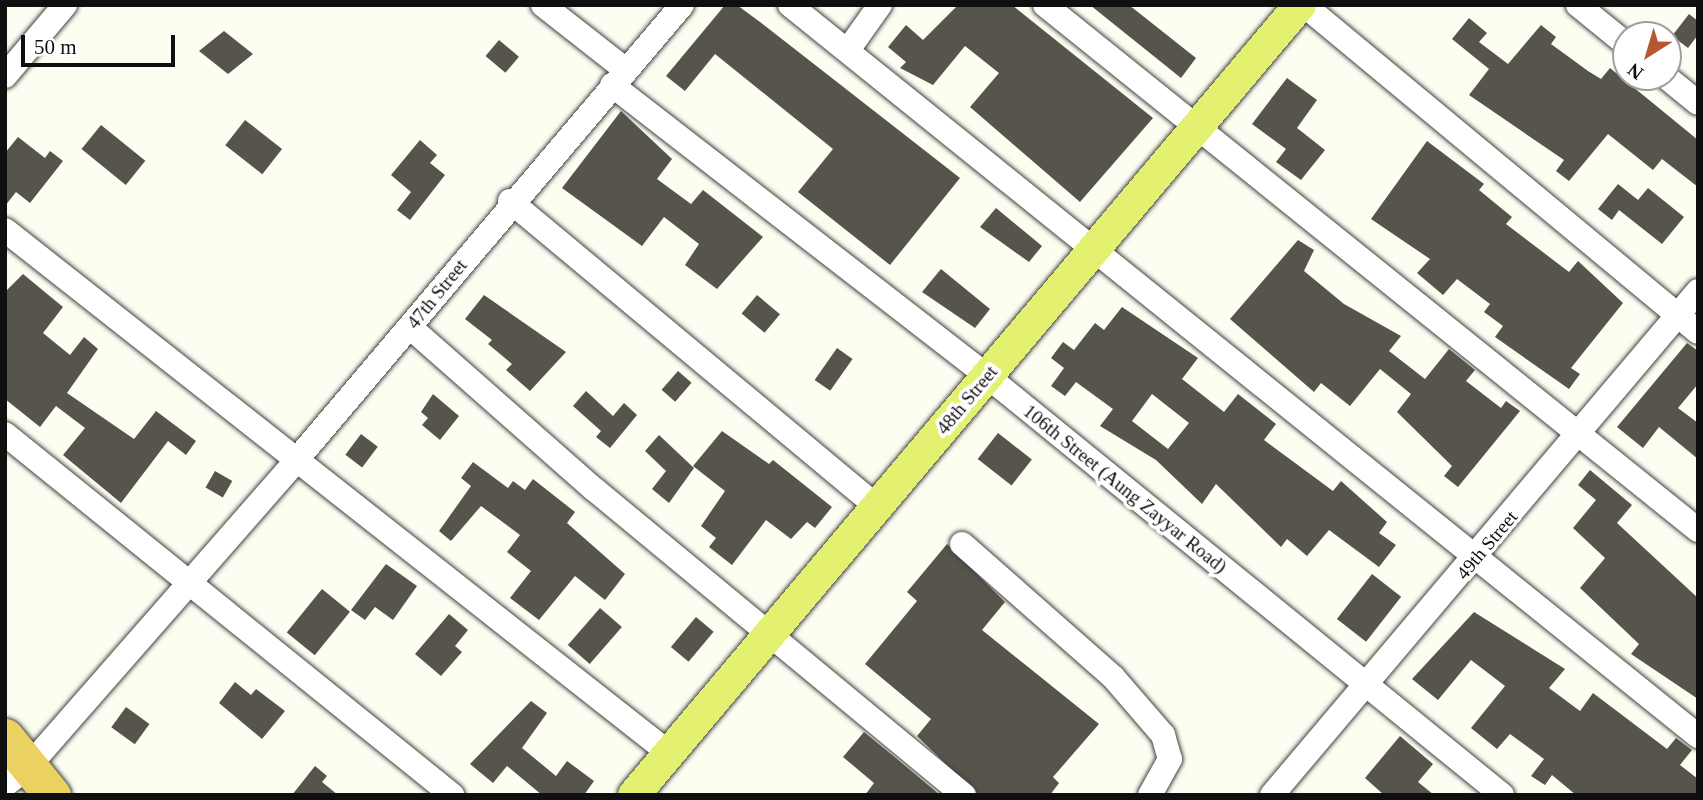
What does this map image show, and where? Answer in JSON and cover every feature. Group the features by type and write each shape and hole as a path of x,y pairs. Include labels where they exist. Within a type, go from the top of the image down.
{"highway":[{"path":"5,737 17,776 52,795"}],"main road":[{"name":"48th Street","path":"634,795 987,376 1199,131 1302,5"}],"street":[{"path":"5,76 65,5"},
{"name":"106th Street (Aung Zayyar Road)","path":"543,5 619,77 1502,795"},
{"name":"47th Street","path":"17,776 411,328 510,201 682,5"},
{"path":"790,5 1097,247 1476,559 1698,736"},
{"path":"848,50 880,5"},
{"path":"1045,5 1199,131 1580,430 1698,530"},
{"path":"1302,5 1698,332"},
{"path":"1578,5 1612,33"},
{"path":"1682,90 1698,103"},
{"path":"510,201 878,508"},
{"path":"5,230 294,463 669,753"},
{"name":"49th Street","path":"1272,795 1476,559 1580,430 1698,291"},
{"path":"411,328 769,635 964,795"},
{"path":"5,434 452,795"},
{"path":"962,544 1113,677 1163,735 1170,759 1150,795"}],"building":[{"path":"725,5 737,5 960,178 890,265 798,192 833,149 715,54 685,91 666,76"},
{"path":"958,5 1012,5 1153,118 1080,202 970,107 999,73 965,46 933,85 900,68 906,62 888,47 906,25 923,40"},
{"path":"1090,5 1129,5 1196,58 1181,78"},
{"path":"1689,14 1698,21 1698,35 1688,48 1682,44 1682,23"},
{"path":"1469,18 1487,33 1479,42 1508,64 1541,25 1556,37 1551,44 1588,71 1601,79 1610,68 1612,70 1612,91 1638,91 1698,140 1698,187 1662,159 1653,170 1608,134 1569,181 1556,171 1564,160 1469,95 1489,69 1452,39"},
{"path":"224,31 253,54 228,74 199,51"},
{"path":"499,40 519,57 505,73 486,56"},
{"path":"1287,78 1317,100 1297,128 1325,150 1301,180 1276,162 1286,149 1252,124"},
{"path":"621,111 672,159 657,179 691,204 703,190 763,237 717,289 685,265 699,244 664,217 642,246 562,188"},
{"path":"245,120 282,149 262,174 225,145"},
{"path":"101,125 145,161 126,185 81,149"},
{"path":"18,137 45,158 50,151 63,161 30,203 16,192 5,206 5,153"},
{"path":"420,140 437,155 430,163 445,175 410,220 397,210 411,192 391,175"},
{"path":"1427,141 1484,184 1479,190 1512,217 1506,224 1569,272 1578,261 1623,303 1571,368 1580,374 1569,389 1495,337 1503,326 1484,312 1490,304 1457,279 1443,295 1417,273 1430,259 1371,219"},
{"path":"1618,184 1638,200 1648,188 1684,217 1662,244 1619,210 1612,220 1598,209"},
{"path":"996,208 1042,246 1029,262 980,227"},
{"path":"1298,240 1314,250 1304,271 1344,304 1401,336 1389,351 1425,379 1449,349 1475,370 1466,381 1501,408 1506,401 1520,411 1458,487 1444,476 1452,466 1397,412 1411,394 1380,369 1350,406 1321,383 1314,392 1230,319"},
{"path":"941,269 990,309 975,328 922,292"},
{"path":"23,274 63,307 43,333 70,355 84,337 98,349 67,393 134,439 156,411 196,441 186,455 168,441 121,503 63,455 85,428 56,406 40,427 5,399 5,292"},
{"path":"484,295 566,352 530,391 506,370 512,364 488,344 492,340 465,319"},
{"path":"757,295 780,314 765,333 742,313"},
{"path":"1122,307 1198,358 1182,379 1224,412 1238,394 1276,424 1264,440 1333,491 1341,481 1387,522 1379,533 1396,545 1379,567 1329,530 1307,556 1287,539 1281,547 1216,484 1202,504 1156,460 1100,426 1113,409 1076,382 1065,396 1051,386 1064,368 1051,358 1063,342 1074,350 1095,323 1104,330","holes":["1152,394 1189,423 1168,449 1132,421"]},
{"path":"1687,343 1698,351 1698,384 1678,408 1698,423 1698,459 1659,427 1643,448 1617,427"},
{"path":"837,348 853,359 830,391 815,380"},
{"path":"678,371 692,383 675,402 662,390"},
{"path":"586,391 613,416 624,403 637,415 610,448 596,437 601,431 573,406"},
{"path":"433,394 459,416 440,440 422,425 428,418 421,412"},
{"path":"722,431 769,464 773,460 832,507 815,528 807,522 791,539 766,520 732,565 709,547 716,538 701,526 725,491 693,466"},
{"path":"998,433 1032,459 1012,485 978,459"},
{"path":"361,434 378,447 362,467 345,455"},
{"path":"659,435 694,468 669,503 652,489 666,471 645,451"},
{"path":"473,462 508,488 513,481 525,490 533,479 575,512 567,523 625,574 605,600 575,576 539,620 510,598 531,571 507,552 520,535 481,506 451,541 439,531 471,486 461,478"},
{"path":"1590,470 1632,505 1617,523 1698,598 1698,699 1631,654 1639,644 1580,588 1605,558 1573,528 1596,500 1578,485"},
{"path":"215,471 232,481 223,497 206,487"},
{"path":"947,544 1005,602 982,630 1099,724 1053,777 1059,783 1050,795 978,795 917,736 931,719 865,664 917,601 907,592"},
{"path":"386,564 417,586 393,620 375,607 365,620 351,610"},
{"path":"1372,574 1401,597 1366,642 1337,619"},
{"path":"322,589 350,612 315,655 287,633"},
{"path":"600,608 622,627 590,664 568,645"},
{"path":"1474,612 1565,669 1549,688 1580,711 1593,693 1667,749 1676,738 1692,750 1680,765 1698,779 1698,795 1576,795 1552,775 1545,785 1531,776 1544,759 1510,734 1497,749 1471,728 1505,686 1471,660 1438,700 1412,679"},
{"path":"449,614 468,630 455,646 462,652 441,676 415,654"},
{"path":"696,617 714,632 689,662 671,647"},
{"path":"235,682 251,695 256,689 285,711 262,739 219,703"},
{"path":"531,701 547,713 522,748 556,776 567,761 594,781 584,795 542,795 507,766 493,783 470,764"},
{"path":"126,707 149,724 135,744 111,727"},
{"path":"864,732 940,795 865,795 874,783 843,757"},
{"path":"1400,736 1433,764 1418,782 1434,795 1384,795 1365,778"},
{"path":"315,766 327,776 322,782 338,795 292,795"}]}
